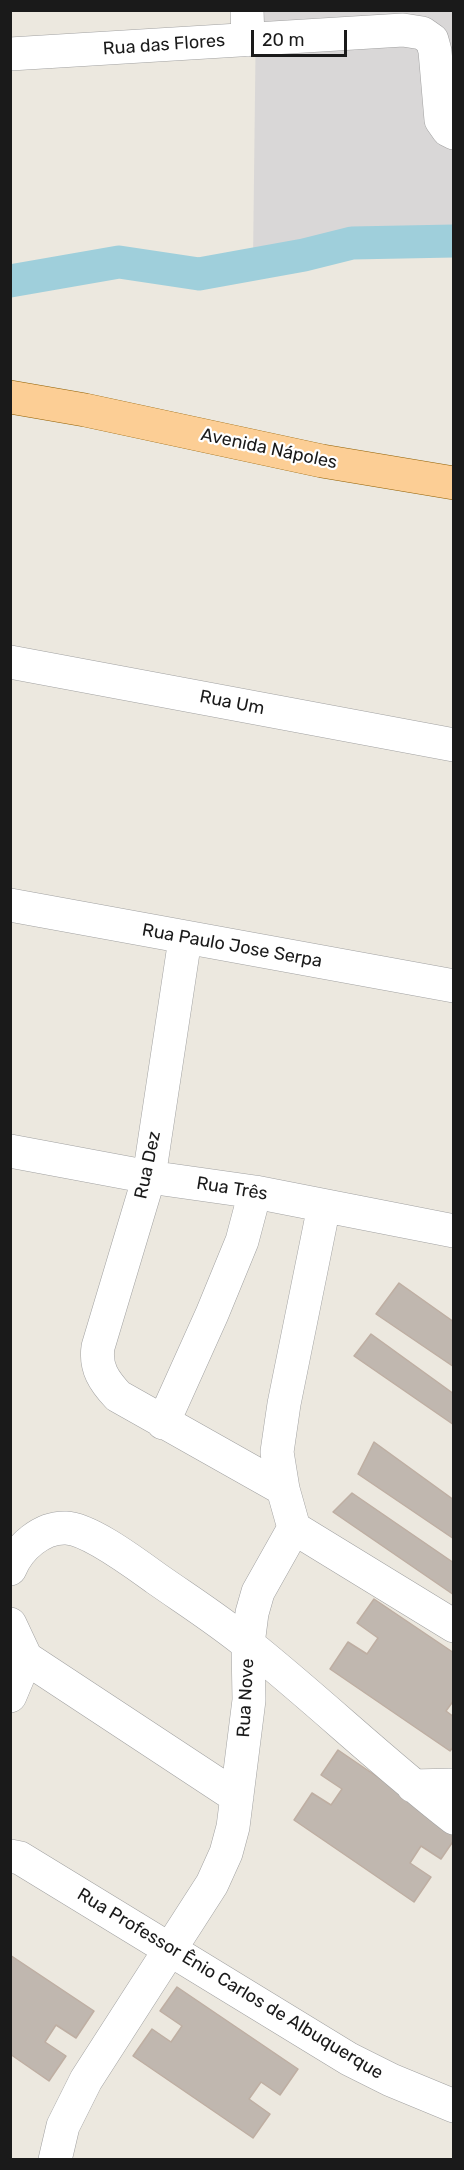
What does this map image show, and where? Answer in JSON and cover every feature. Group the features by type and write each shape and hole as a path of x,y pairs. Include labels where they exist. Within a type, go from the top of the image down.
{"main road":[{"name":"Avenida Nápoles","path":"10,397 85,410 322,461 453,483"}],"street":[{"name":"Rua das Flores","path":"10,54 247,25 403,30 422,33 432,40 435,51 441,120 453,133"},
{"name":"Rua Um","path":"10,662 453,745"},
{"name":"Rua Paulo Jose Serpa","path":"10,905 453,986"},
{"name":"Rua Dez","path":"163,1423 118,1396 99,1371 96,1360 149,1177 186,939"},
{"name":"Rua Três","path":"10,1151 149,1177 255,1192 453,1231"},
{"path":"255,1192 242,1241 163,1423 283,1489"},
{"path":"324,1206 284,1404 277,1452 283,1489 294,1528 453,1626"},
{"path":"10,1569 22,1549 36,1538 45,1532 66,1528 86,1535 122,1554 248,1644 453,1818"},
{"name":"Rua Nove","path":"55,2160 63,2126 86,2080 212,1884 226,1852 233,1827 249,1700 248,1644 252,1613 258,1592 294,1528"},
{"path":"10,1624 26,1658 237,1797"},
{"path":"10,1696 26,1658"},
{"path":"413,1786 453,1785"},
{"name":"Rua Professor Ênio Carlos de Albuquerque","path":"14,1850 170,1950 349,2059 391,2080 453,2106"}],"shaded area":[{"path":"256,11 453,11 453,241 253,260"}],"building":[{"path":"399,1283 454,1322 454,1367 376,1314"},
{"path":"371,1334 454,1394 454,1425 354,1356"},
{"path":"374,1442 454,1500 454,1539 358,1474"},
{"path":"352,1493 454,1563 454,1595 333,1512"},
{"path":"374,1599 454,1653 454,1700 446,1711 454,1717 454,1746 450,1751 330,1669 348,1642 367,1654 378,1638 357,1623"},
{"path":"338,1750 454,1829 454,1840 441,1859 421,1846 410,1863 431,1877 414,1902 294,1820 312,1793 331,1805 342,1789 321,1775"},
{"path":"10,1955 94,2011 76,2038 56,2025 45,2042 66,2056 49,2081 10,2054"},
{"path":"177,1987 298,2069 280,2095 261,2082 249,2099 270,2114 253,2138 133,2056 152,2029 171,2042 182,2026 160,2011"}],"waterway":[{"path":"10,281 119,262 199,274 304,255 352,243 454,241"}]}
